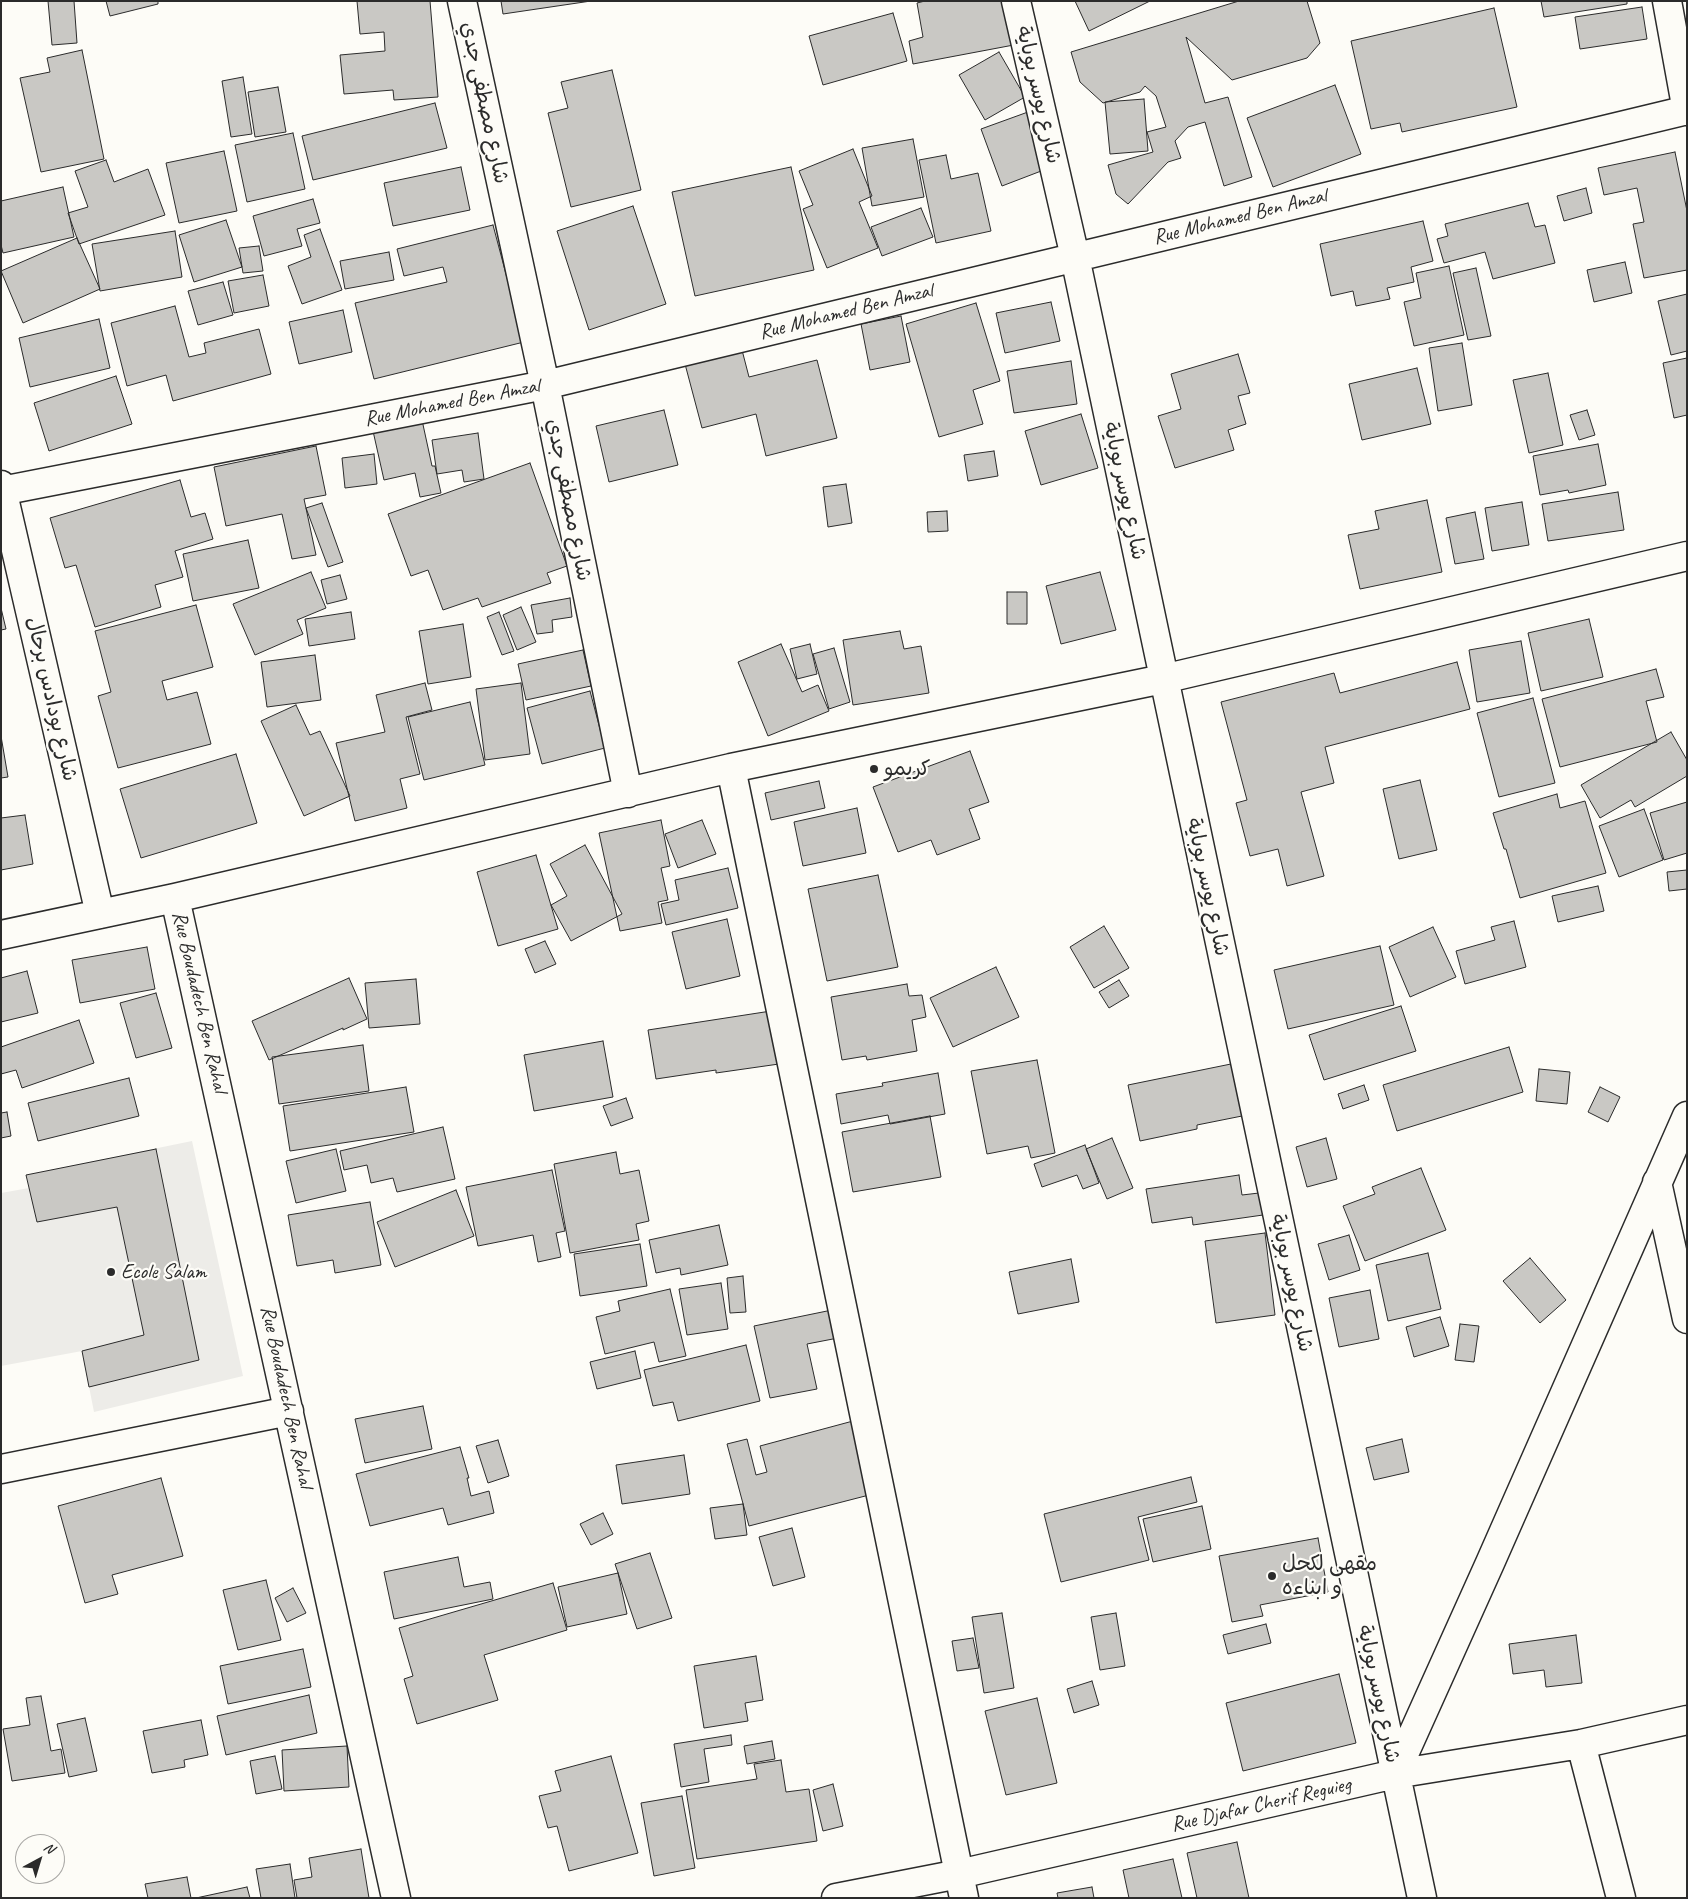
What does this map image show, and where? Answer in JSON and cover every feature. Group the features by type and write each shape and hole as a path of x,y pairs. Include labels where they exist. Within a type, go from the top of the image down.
{"street":[{"name":"شارع مصطفى جدي","path":"462,1 545,385 628,793"},
{"name":"شارع يوسر بوباية","path":"1016,1 1075,257 1422,1898"},
{"path":"1667,1 1687,111"},
{"name":"Rue Mohamed Ben Amzal","path":"2,489 545,385 1687,111"},
{"name":"شارع بودادس برحال","path":"2,489 100,914"},
{"path":"1,935 175,898 730,768 1163,679 1687,556"},
{"path":"730,768 962,1886"},
{"name":"Rue Boudadech Ben Rahal","path":"175,898 396,1898"},
{"path":"1395,1774 1687,1116"},
{"path":"1657,1182 1687,1320"},
{"path":"1,1469 289,1410"},
{"name":"Rue Djafar Cherif Reguieg","path":"836,1898 962,1886 1395,1774 1581,1744 1687,1720"},
{"path":"1581,1744 1621,1898"}],"shaded area":[{"name":"Ecole Salam","path":"192,1141 243,1376 94,1412 82,1351 1,1366 1,1193 29,1188 26,1175"}],"building":[{"path":"48,1 74,1 77,43 52,45"},
{"path":"106,1 158,1 158,4 110,16"},
{"path":"357,1 430,1 438,97 394,100 393,90 344,94 340,55 385,51 384,32 360,34"},
{"path":"501,1 591,1 503,14"},
{"path":"925,1 1011,1 1019,44 913,64 909,41 923,37 917,3"},
{"path":"1075,1 1150,1 1089,31"},
{"path":"1239,1 1307,1 1320,43 1307,58 1232,80 1186,37 1205,103 1228,97 1252,177 1224,186 1205,122 1188,127 1175,141 1181,158 1168,162 1128,204 1116,194 1108,165 1153,152 1147,132 1166,127 1156,96 1145,86 1140,92 1103,103 1080,82 1071,52"},
{"path":"1541,1 1627,1 1627,4 1544,17"},
{"path":"1642,7 1647,39 1580,49 1575,17"},
{"path":"1494,8 1517,107 1402,132 1400,123 1371,129 1351,41"},
{"path":"893,13 907,61 823,85 809,36"},
{"path":"82,50 104,159 41,172 20,78 50,72 47,58"},
{"path":"999,52 1025,97 985,120 959,75"},
{"path":"612,70 641,190 571,207 548,113 568,108 561,82"},
{"path":"243,77 252,134 231,137 222,81"},
{"path":"1335,85 1361,154 1273,187 1247,118"},
{"path":"278,87 286,132 255,137 248,92"},
{"path":"1144,99 1148,151 1110,154 1105,102"},
{"path":"435,103 447,148 313,180 302,136"},
{"path":"1028,112 1049,168 1002,186 981,129"},
{"path":"293,133 305,189 247,202 235,145"},
{"path":"913,139 924,197 872,206 862,148"},
{"path":"853,149 872,196 859,202 878,248 827,268 803,209 813,205 799,171"},
{"path":"224,151 237,211 179,223 166,163"},
{"path":"1675,152 1687,211 1687,270 1644,278 1633,224 1644,222 1637,188 1604,195 1598,168"},
{"path":"946,155 951,179 978,173 991,231 936,243 919,160"},
{"path":"106,160 114,182 148,169 165,215 79,244 68,213 88,207 75,171"},
{"path":"461,167 470,210 393,226 384,183"},
{"path":"791,167 814,270 695,296 672,192"},
{"path":"63,187 74,237 3,253 1,245 1,201"},
{"path":"1586,188 1592,213 1564,221 1557,196"},
{"path":"313,199 320,223 297,229 302,246 264,256 253,216"},
{"path":"1528,203 1535,227 1545,225 1555,263 1493,279 1485,252 1444,263 1437,239 1448,236 1445,224"},
{"path":"633,206 666,304 589,330 557,231"},
{"path":"921,208 933,237 882,256 871,227"},
{"path":"226,220 242,267 194,282 179,235"},
{"path":"1423,221 1433,261 1411,267 1414,282 1387,288 1390,299 1356,306 1353,291 1331,296 1320,244"},
{"path":"493,225 524,342 374,379 355,303 447,282 443,267 404,276 397,249"},
{"path":"320,229 342,290 302,304 288,266 311,257 304,235"},
{"path":"175,231 182,277 100,291 92,244"},
{"path":"77,238 100,289 23,323 1,271"},
{"path":"259,246 263,271 243,273 239,248"},
{"path":"389,252 394,280 345,289 340,261"},
{"path":"1625,262 1632,293 1594,302 1587,270"},
{"path":"1449,266 1464,335 1414,346 1404,302 1421,298 1416,273"},
{"path":"1476,268 1491,336 1468,340 1453,273"},
{"path":"263,275 269,306 234,313 228,281"},
{"path":"223,282 233,315 198,325 188,291"},
{"path":"1687,294 1687,351 1671,355 1658,301"},
{"path":"1051,302 1060,341 1005,353 996,313"},
{"path":"976,303 1000,381 973,390 983,424 939,437 906,324"},
{"path":"175,306 189,357 206,353 204,343 259,329 271,374 173,401 166,375 127,386 111,323"},
{"path":"343,310 352,352 299,364 289,322"},
{"path":"901,316 910,362 870,370 861,324"},
{"path":"99,319 110,368 30,387 19,338"},
{"path":"1462,343 1472,405 1438,411 1429,348"},
{"path":"742,350 749,377 817,360 837,438 766,456 756,414 702,428 685,364"},
{"path":"1238,354 1250,393 1238,396 1246,424 1228,430 1234,450 1175,468 1158,416 1181,409 1171,374"},
{"path":"1687,358 1687,415 1674,418 1663,363"},
{"path":"1071,361 1077,404 1014,413 1007,371"},
{"path":"1417,368 1431,424 1362,440 1349,384"},
{"path":"1548,373 1563,445 1529,453 1513,380"},
{"path":"116,376 132,424 49,451 34,403"},
{"path":"664,410 678,465 609,482 596,426"},
{"path":"1587,410 1595,435 1579,440 1570,415"},
{"path":"1081,414 1098,468 1041,485 1025,431"},
{"path":"422,420 432,466 435,466 441,493 420,497 415,473 384,480 373,431"},
{"path":"478,433 484,479 464,482 462,470 437,474 432,440"},
{"path":"1598,444 1606,485 1569,493 1568,490 1540,495 1533,456"},
{"path":"316,446 326,495 304,499 316,555 292,559 282,514 226,526 214,467"},
{"path":"994,451 998,476 968,481 964,455"},
{"path":"374,454 377,484 345,488 342,458"},
{"path":"530,463 567,566 547,573 551,583 482,607 478,598 443,610 428,570 411,576 388,514"},
{"path":"180,480 191,517 205,513 213,539 175,551 183,577 155,585 161,607 95,627 76,565 65,568 50,518"},
{"path":"846,484 852,523 828,527 823,487"},
{"path":"1618,492 1624,530 1548,541 1542,504"},
{"path":"1427,500 1442,572 1360,589 1348,535 1379,529 1375,511"},
{"path":"1522,502 1529,545 1492,551 1485,508"},
{"path":"322,503 343,562 328,567 306,508"},
{"path":"947,511 948,531 928,532 927,512"},
{"path":"1475,512 1484,559 1455,564 1446,518"},
{"path":"248,540 259,588 193,601 183,554"},
{"path":"311,572 326,608 297,620 303,634 255,655 233,604"},
{"path":"1100,572 1116,630 1061,644 1046,586"},
{"path":"340,575 347,599 327,604 321,580"},
{"path":"1007,592 1027,592 1027,624 1007,624"},
{"path":"570,598 572,617 552,620 553,632 537,634 531,605"},
{"path":"196,605 213,667 162,681 167,700 197,692 211,744 118,768 98,696 111,692 95,631"},
{"path":"521,607 536,642 517,650 503,615"},
{"path":"1,608 6,629 1,630"},
{"path":"351,612 355,639 309,646 305,619"},
{"path":"499,612 514,651 502,655 487,617"},
{"path":"1589,619 1603,677 1541,691 1528,633"},
{"path":"463,624 471,677 428,684 419,631"},
{"path":"900,631 904,649 921,646 929,693 853,705 843,640"},
{"path":"1521,641 1530,693 1477,702 1469,650"},
{"path":"781,644 802,692 818,685 829,711 768,736 738,662"},
{"path":"810,644 817,674 797,679 790,649"},
{"path":"834,648 850,702 829,709 813,654"},
{"path":"583,650 591,686 526,700 518,664"},
{"path":"315,655 321,700 267,707 261,662"},
{"path":"1457,662 1470,709 1325,747 1334,783 1301,792 1324,876 1287,886 1278,849 1250,856 1236,803 1247,800 1221,702 1334,673 1340,693"},
{"path":"1656,669 1664,697 1646,701 1657,742 1560,767 1542,699"},
{"path":"425,683 432,710 406,717 420,774 400,779 407,808 355,821 336,743 385,732 376,695"},
{"path":"521,683 530,754 485,760 476,689"},
{"path":"590,691 605,748 542,764 527,708"},
{"path":"1533,698 1555,783 1499,797 1477,713"},
{"path":"470,702 485,765 424,780 408,717"},
{"path":"296,705 310,735 320,731 350,796 304,816 261,721"},
{"path":"1671,732 1687,760 1687,776 1635,807 1631,800 1600,818 1581,785"},
{"path":"1,736 8,777 1,778"},
{"path":"970,751 989,802 969,809 980,839 937,855 931,840 898,852 873,787"},
{"path":"236,754 257,823 141,858 120,789"},
{"path":"1420,780 1437,850 1399,859 1383,789"},
{"path":"819,781 825,808 771,820 765,793"},
{"path":"1557,794 1560,808 1585,801 1606,873 1520,898 1493,813"},
{"path":"1687,802 1687,853 1664,860 1650,813"},
{"path":"857,808 866,853 803,866 794,822"},
{"path":"1644,809 1663,860 1619,877 1599,826"},
{"path":"25,815 33,864 1,870 1,818"},
{"path":"661,820 670,866 661,868 668,900 658,902 662,923 620,931 599,833"},
{"path":"702,820 716,854 678,868 665,834"},
{"path":"585,845 622,914 571,941 551,905 567,896 550,864"},
{"path":"536,855 558,929 498,946 477,872"},
{"path":"728,868 738,908 666,925 661,904 679,900 675,880"},
{"path":"1687,870 1687,889 1669,891 1667,872"},
{"path":"878,875 898,967 827,981 808,889"},
{"path":"1598,886 1604,911 1558,922 1552,896"},
{"path":"727,919 740,976 686,989 672,932"},
{"path":"1514,921 1526,967 1465,984 1456,951 1495,940 1491,927"},
{"path":"1104,926 1129,968 1094,988 1070,947"},
{"path":"1433,927 1456,977 1410,997 1389,947"},
{"path":"545,941 556,964 535,973 525,949"},
{"path":"1380,946 1394,1005 1288,1029 1274,970"},
{"path":"147,947 155,989 80,1003 72,960"},
{"path":"996,967 1019,1017 953,1047 930,998"},
{"path":"27,971 38,1013 1,1022 1,978"},
{"path":"349,978 367,1019 269,1060 252,1021"},
{"path":"416,979 420,1024 369,1028 365,983"},
{"path":"1119,980 1129,996 1109,1008 1099,992"},
{"path":"907,984 909,996 922,995 926,1017 912,1020 917,1051 867,1060 866,1056 842,1060 831,997"},
{"path":"156,993 172,1048 136,1058 120,1003"},
{"path":"1401,1006 1416,1051 1324,1080 1309,1035"},
{"path":"771,1011 779,1064 716,1073 716,1070 656,1079 648,1030"},
{"path":"79,1020 94,1063 22,1088 16,1070 1,1074 1,1047"},
{"path":"603,1041 613,1097 534,1111 524,1055"},
{"path":"363,1045 369,1091 279,1104 272,1057"},
{"path":"1509,1047 1523,1092 1397,1131 1383,1085"},
{"path":"1037,1060 1055,1153 1031,1158 1028,1146 987,1154 971,1071"},
{"path":"1231,1064 1242,1116 1197,1125 1197,1129 1140,1141 1128,1085"},
{"path":"1539,1069 1570,1072 1567,1104 1536,1101"},
{"path":"938,1073 945,1114 890,1124 888,1115 841,1124 836,1094 883,1086 882,1083"},
{"path":"129,1078 139,1116 38,1141 28,1103"},
{"path":"1364,1085 1369,1100 1343,1109 1338,1094"},
{"path":"406,1087 414,1132 290,1151 283,1106"},
{"path":"1600,1087 1620,1097 1608,1122 1588,1112"},
{"path":"626,1098 633,1118 611,1126 603,1106"},
{"path":"7,1112 11,1136 1,1138 1,1113"},
{"path":"930,1116 941,1177 853,1192 842,1132"},
{"path":"443,1127 455,1179 397,1192 393,1178 371,1183 367,1165 344,1170 340,1151"},
{"path":"1112,1138 1133,1188 1107,1199 1086,1149"},
{"path":"1326,1138 1337,1179 1307,1187 1296,1147"},
{"path":"1085,1145 1099,1183 1083,1189 1077,1175 1042,1187 1034,1164"},
{"path":"156,1149 199,1360 89,1387 82,1351 144,1335 117,1207 37,1222 26,1175"},
{"path":"336,1149 346,1191 296,1203 286,1161"},
{"path":"616,1152 620,1174 639,1170 649,1221 636,1224 639,1240 570,1253 554,1164"},
{"path":"1421,1168 1446,1230 1365,1261 1343,1206 1375,1194 1372,1187"},
{"path":"552,1170 565,1231 556,1233 561,1257 538,1262 533,1235 478,1246 466,1187"},
{"path":"1239,1175 1242,1195 1259,1193 1263,1215 1193,1225 1192,1217 1152,1223 1146,1189"},
{"path":"456,1190 474,1236 395,1267 377,1222"},
{"path":"370,1202 381,1265 335,1273 333,1260 297,1266 288,1215"},
{"path":"719,1225 728,1265 681,1275 680,1268 656,1273 649,1240"},
{"path":"1265,1233 1275,1315 1216,1323 1205,1241"},
{"path":"1349,1235 1360,1270 1329,1280 1318,1244"},
{"path":"640,1244 647,1286 580,1296 574,1254"},
{"path":"1428,1253 1441,1309 1388,1321 1376,1265"},
{"path":"1530,1258 1566,1300 1540,1323 1503,1281"},
{"path":"1071,1259 1079,1302 1018,1314 1009,1272"},
{"path":"743,1276 746,1312 730,1313 727,1278"},
{"path":"721,1283 728,1329 687,1335 679,1289"},
{"path":"670,1289 686,1356 659,1362 654,1342 605,1354 596,1317 620,1311 618,1301"},
{"path":"1370,1290 1379,1339 1339,1347 1329,1298"},
{"path":"832,1310 838,1338 807,1344 817,1389 770,1398 754,1326"},
{"path":"1440,1317 1449,1346 1414,1357 1406,1327"},
{"path":"1460,1324 1479,1326 1474,1362 1455,1360"},
{"path":"746,1345 760,1401 678,1421 673,1402 653,1406 644,1370"},
{"path":"635,1351 641,1378 597,1389 590,1362"},
{"path":"423,1406 432,1449 365,1463 355,1419"},
{"path":"853,1421 873,1494 749,1526 727,1444 747,1439 756,1475 767,1472 760,1446"},
{"path":"1402,1439 1409,1472 1374,1480 1366,1448"},
{"path":"498,1440 509,1476 488,1483 476,1446"},
{"path":"460,1447 469,1478 467,1478 471,1496 489,1491 494,1513 448,1525 443,1508 370,1526 356,1474"},
{"path":"684,1455 690,1494 622,1504 616,1465"},
{"path":"1191,1477 1197,1502 1138,1517 1149,1560 1061,1582 1044,1514"},
{"path":"161,1478 183,1556 112,1575 118,1594 85,1603 58,1506"},
{"path":"743,1504 747,1535 715,1539 710,1508"},
{"path":"1202,1506 1211,1549 1153,1562 1143,1519"},
{"path":"603,1513 613,1534 591,1545 580,1524"},
{"path":"792,1528 805,1577 773,1586 759,1537"},
{"path":"1318,1538 1328,1592 1260,1605 1263,1616 1232,1622 1219,1556"},
{"path":"650,1553 672,1618 637,1629 615,1564"},
{"path":"458,1557 464,1587 490,1582 493,1599 394,1619 384,1572"},
{"path":"618,1573 627,1614 567,1627 558,1587"},
{"path":"266,1580 281,1640 238,1650 223,1590"},
{"path":"553,1583 567,1630 484,1655 498,1700 417,1724 404,1679 413,1676 399,1628"},
{"path":"293,1588 306,1613 287,1622 275,1598"},
{"path":"1002,1613 1014,1688 984,1693 972,1617"},
{"path":"1116,1613 1125,1666 1100,1670 1091,1617"},
{"path":"1266,1624 1271,1643 1228,1654 1223,1635"},
{"path":"1576,1635 1582,1683 1546,1687 1544,1670 1513,1674 1509,1644"},
{"path":"973,1638 979,1668 957,1671 952,1641"},
{"path":"303,1649 311,1687 228,1704 220,1666"},
{"path":"756,1656 763,1700 745,1703 748,1721 704,1728 694,1666"},
{"path":"1339,1674 1356,1743 1243,1771 1226,1703"},
{"path":"1092,1681 1099,1705 1074,1713 1067,1689"},
{"path":"309,1695 317,1733 226,1755 217,1716"},
{"path":"41,1696 51,1751 61,1749 65,1773 12,1781 3,1729 30,1725 26,1698"},
{"path":"1037,1698 1057,1783 1006,1795 985,1711"},
{"path":"85,1718 97,1771 69,1777 57,1724"},
{"path":"201,1720 208,1755 184,1760 185,1767 152,1773 143,1731"},
{"path":"731,1735 732,1745 704,1749 709,1782 681,1787 674,1744"},
{"path":"772,1741 775,1759 747,1764 744,1746"},
{"path":"347,1746 349,1787 284,1791 282,1750"},
{"path":"275,1756 282,1789 256,1794 250,1761"},
{"path":"611,1756 638,1853 569,1871 557,1826 548,1828 539,1796 561,1791 555,1771"},
{"path":"781,1760 786,1792 809,1789 817,1841 697,1859 686,1790 757,1779 754,1764"},
{"path":"833,1784 843,1826 823,1831 813,1790"},
{"path":"682,1796 695,1868 654,1876 641,1803"},
{"path":"1237,1842 1249,1898 1197,1898 1187,1853"},
{"path":"361,1849 369,1898 297,1898 294,1880 312,1877 309,1858"},
{"path":"1173,1859 1182,1898 1129,1898 1123,1870"},
{"path":"290,1864 295,1898 261,1898 256,1869"},
{"path":"187,1877 191,1898 148,1898 145,1884"},
{"path":"247,1887 250,1898 196,1898"},
{"path":"1092,1887 1094,1898 1058,1898 1057,1893"}],"place":[{"name":"كريمو","path":"874,769"},
{"name":"Ecole Salam","path":"111,1272"},
{"name":"مقهى لكحل و ابناءه","path":"1272,1576"}]}
